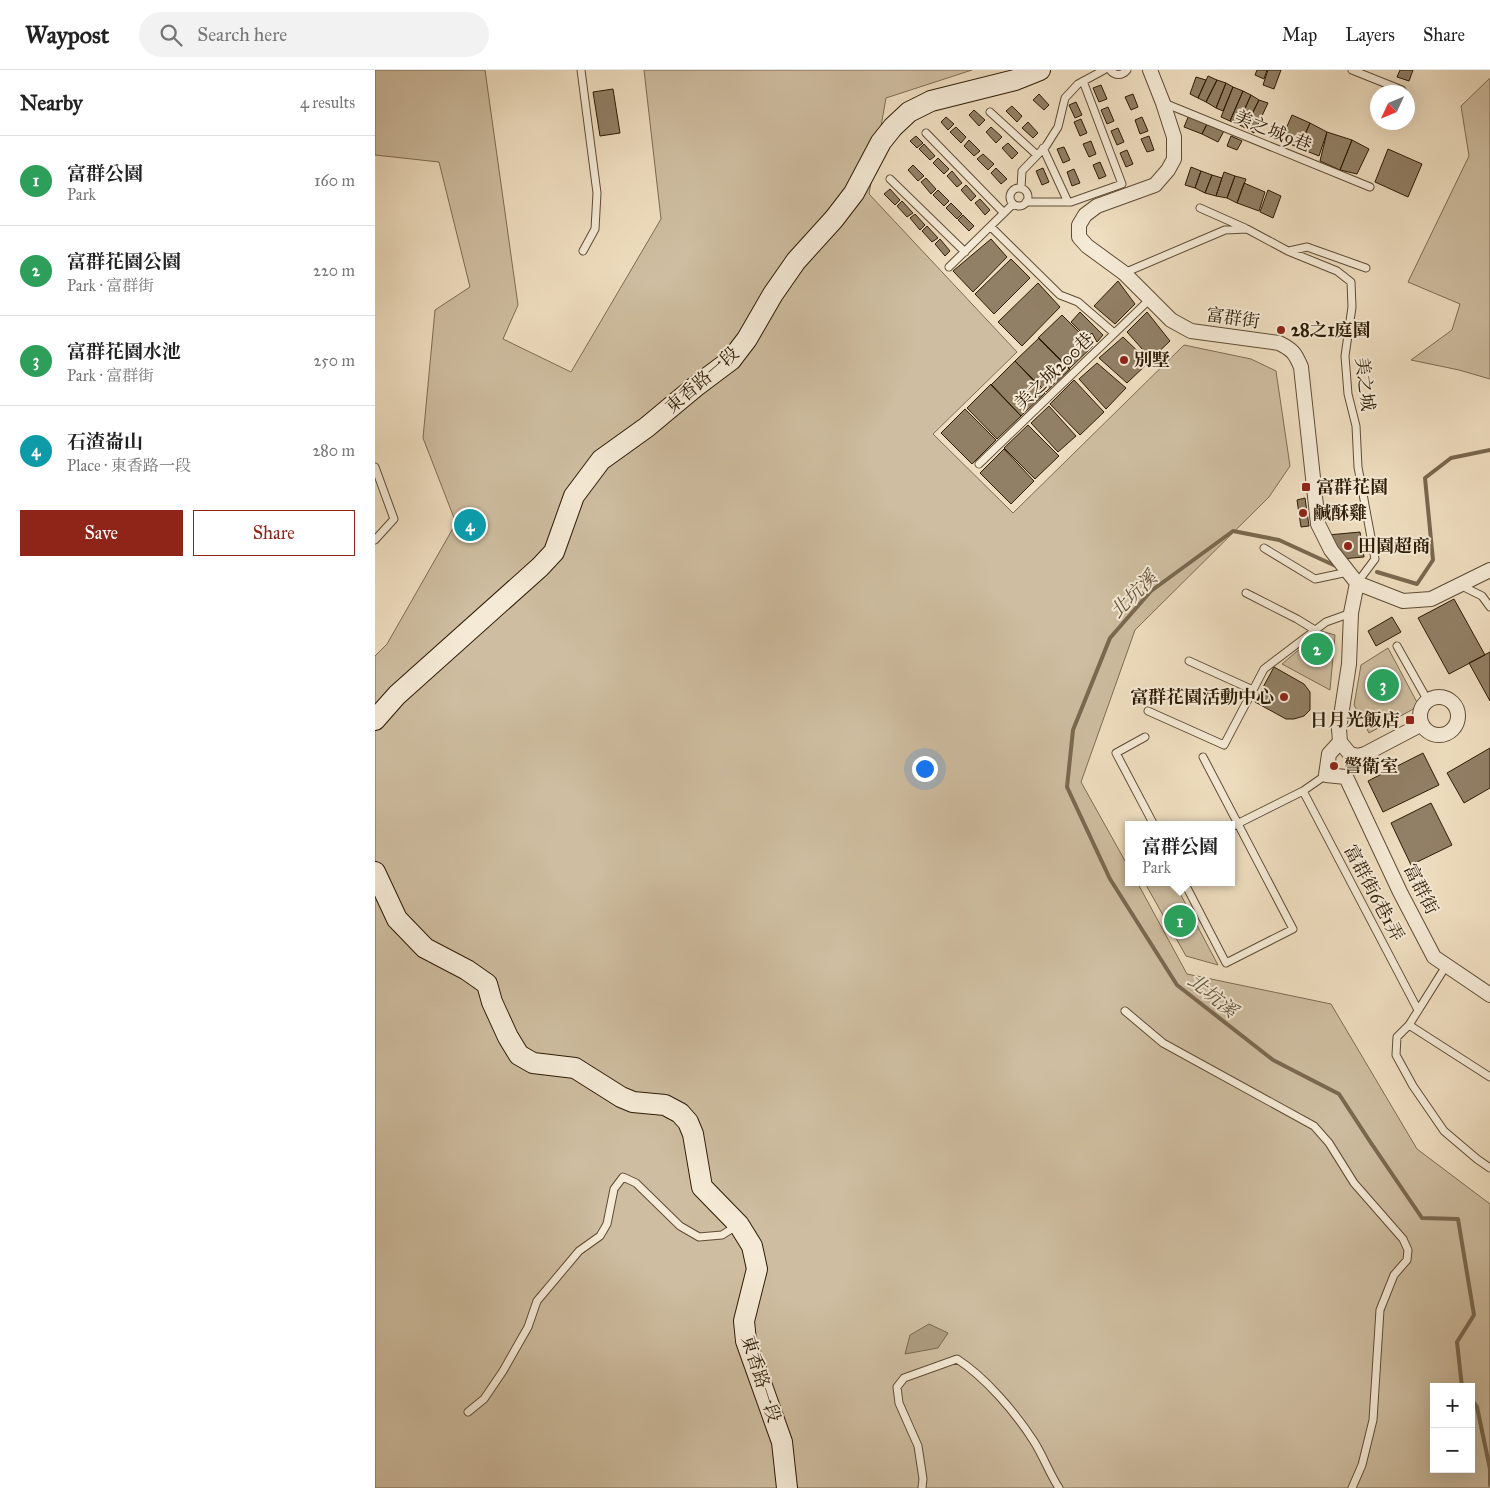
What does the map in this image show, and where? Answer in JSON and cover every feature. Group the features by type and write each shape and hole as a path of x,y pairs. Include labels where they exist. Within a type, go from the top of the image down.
{"street":[{"name":"東香路一段","path":"375,720 397,696 525,582 554,552 574,496 601,460 647,427 731,360 747,339 795,261 834,219 854,193 881,142 893,127 909,112 931,101 1015,80 1040,70"},
{"name":"富群街","path":"1150,70 1174,137 1174,159 1168,170 1155,185 1097,206 1085,215 1079,225 1079,237 1087,246 1124,273 1171,320 1191,331 1279,343 1291,349 1301,366 1318,524 1331,550 1353,577"},
{"path":"1422,724 1358,756 1350,754 1340,742 1339,729 1349,664 1353,577 1403,601 1431,599 1490,570"},
{"path":"375,703 397,696"},
{"path":"1439,697 1451,702 1458,712 1458,718 1453,729 1442,735 1431,733 1422,724 1421,712 1427,701 1439,697"},
{"path":"1340,742 1329,754 1326,775 1346,777 1350,754"},
{"name":"富群街","path":"1346,777 1400,892 1434,956 1490,995"},
{"name":"東香路一段","path":"375,872 397,919 425,948 467,970 487,984 492,1002 508,1037 519,1055 533,1063 575,1068 621,1097 633,1102 665,1104 680,1113 688,1122 693,1134 702,1187 739,1225 752,1246 757,1269 745,1320 746,1341 782,1442 789,1483"}],"lane":[{"path":"581,70 597,193 595,228 583,251"},
{"path":"1021,188 1021,171 1043,148 1058,127 1065,98 1083,81 1104,70"},
{"path":"1110,70 1119,75 1127,70"},
{"path":"1352,70 1390,85"},
{"path":"1026,202 1027,192 1021,188 1013,189 1009,195 1013,204 1020,206 1026,202 1067,202 1122,184 1083,81"},
{"name":"美之城9巷","path":"1163,103 1370,186"},
{"path":"989,112 1037,155"},
{"path":"926,133 1005,213"},
{"path":"1043,148 1067,202"},
{"path":"890,179 965,252"},
{"path":"949,267 1013,204"},
{"name":"美之城","path":"1200,208 1288,252 1337,271 1351,282 1352,308 1345,356 1348,394 1356,426 1358,467 1375,559 1353,577"},
{"path":"991,227 1060,295 1078,302 1113,333"},
{"path":"1124,273 1225,230 1247,230"},
{"path":"1288,252 1307,247 1366,268"},
{"name":"美之城200巷","path":"979,464 1150,298"},
{"path":"375,467 394,519 375,540"},
{"path":"1264,548 1315,579 1353,577"},
{"path":"1460,585 1482,596 1490,607"},
{"path":"1246,593 1315,630"},
{"path":"1148,711 1224,745 1265,669 1327,622 1351,613"},
{"path":"1397,646 1427,701"},
{"path":"1189,660 1253,690"},
{"path":"1145,737 1116,753 1152,821"},
{"path":"1186,886 1226,963 1293,929 1203,757"},
{"path":"1235,826 1303,791 1326,775"},
{"name":"富群街6巷1弄","path":"1303,791 1418,1010"},
{"path":"1446,966 1409,1025 1397,1037 1396,1055 1413,1086 1444,1131 1490,1168"},
{"path":"1125,1012 1163,1043 1314,1126 1329,1144 1354,1183 1403,1239 1408,1250 1407,1260 1394,1275 1380,1310 1373,1420 1362,1465 1352,1488"},
{"path":"1409,1025 1490,1077"},
{"path":"468,1412 484,1399 503,1372 528,1328 537,1301 579,1251 599,1236 607,1224 613,1189 623,1177 636,1184 680,1226 699,1237 722,1235 739,1225"},
{"path":"922,1488 923,1479 919,1446 899,1403 897,1388 904,1378 957,1359 971,1368 1009,1407 1034,1441 1059,1488"}],"shaded area":[{"path":"375,70 485,70 518,305 503,339 571,372 661,219 644,70 972,70 886,98 869,194 1017,352 933,434 1013,513 1184,345 1251,359 1276,371 1290,466 1269,497 1135,630 1081,782 1125,861 1125,886 1139,886 1187,974 1331,1004 1417,1149 1490,1204 1490,1488 375,1488 375,656 387,644 456,523 423,438 435,310 470,287 439,162 375,155"},
{"path":"1490,78 1490,379 1459,370 1411,360 1452,330 1460,304 1408,282 1469,156 1461,106"},
{"path":"1321,631 1335,635 1330,690 1282,664"},
{"path":"1388,648 1419,706 1369,733 1354,705 1361,665"},
{"path":"1147,886 1176,886 1218,965 1186,956"},
{"path":"929,1324 948,1333 938,1348 905,1354 910,1335"}],"building":[{"path":"1257,70 1267,70 1264,79 1255,75"},
{"path":"1268,70 1281,70 1274,89 1263,85"},
{"path":"1400,70 1413,70 1409,81 1397,77"},
{"path":"1208,76 1217,80 1206,102 1198,98"},
{"path":"1196,77 1206,80 1198,98 1190,94"},
{"path":"1217,80 1226,83 1216,108 1206,102"},
{"path":"1226,83 1233,87 1223,111 1216,108"},
{"path":"1101,85 1107,99 1099,102 1093,88"},
{"path":"1233,87 1243,91 1230,121 1221,117"},
{"path":"613,89 620,133 600,136 593,92"},
{"path":"1243,91 1251,95 1238,124 1230,121"},
{"path":"1039,94 1049,105 1044,110 1033,100"},
{"path":"1133,94 1138,107 1131,110 1125,97"},
{"path":"1251,95 1259,100 1245,128 1238,124"},
{"path":"1259,100 1268,103 1254,133 1245,128"},
{"path":"1076,102 1082,115 1075,118 1069,105"},
{"path":"1012,106 1022,116 1017,122 1006,111"},
{"path":"1108,107 1114,121 1107,124 1101,110"},
{"path":"974,110 985,120 979,126 969,115"},
{"path":"1189,115 1207,124 1202,134 1184,127"},
{"path":"1292,115 1310,123 1299,148 1281,140"},
{"path":"946,117 954,124 948,130 941,122"},
{"path":"1142,117 1148,131 1140,134 1135,120"},
{"path":"1081,119 1087,133 1080,136 1074,122"},
{"path":"1028,122 1038,133 1033,138 1022,128"},
{"path":"1310,123 1327,132 1319,156 1299,148"},
{"path":"1207,124 1224,131 1218,142 1202,134"},
{"path":"956,127 966,137 961,143 950,132"},
{"path":"991,127 1002,137 996,143 986,132"},
{"path":"1118,128 1124,142 1117,145 1111,131"},
{"path":"1327,132 1352,140 1340,170 1320,161"},
{"path":"916,136 923,143 917,148 910,141"},
{"path":"1149,136 1154,150 1147,152 1141,139"},
{"path":"1231,136 1242,141 1237,150 1227,146"},
{"path":"969,140 980,151 974,156 964,146"},
{"path":"1352,140 1369,149 1357,174 1340,170"},
{"path":"1091,141 1096,154 1089,157 1083,144"},
{"path":"1008,143 1018,153 1012,159 1002,148"},
{"path":"924,144 935,156 930,160 919,149"},
{"path":"1064,147 1070,160 1063,163 1057,149"},
{"path":"1388,149 1422,164 1408,197 1375,182"},
{"path":"1127,150 1133,164 1126,167 1120,153"},
{"path":"983,154 994,164 988,170 977,159"},
{"path":"938,158 949,169 944,174 933,163"},
{"path":"1100,162 1106,176 1099,179 1093,165"},
{"path":"913,165 924,176 918,181 908,170"},
{"path":"1191,167 1201,171 1195,188 1185,185"},
{"path":"996,168 1007,179 1001,184 991,173"},
{"path":"1043,168 1049,182 1042,185 1036,171"},
{"path":"1074,169 1080,183 1072,186 1067,172"},
{"path":"952,171 962,183 957,187 947,176"},
{"path":"1201,171 1212,175 1205,193 1195,188"},
{"path":"1224,172 1235,176 1227,198 1216,196"},
{"path":"1212,175 1222,178 1216,196 1205,193"},
{"path":"1235,176 1246,179 1237,203 1227,198"},
{"path":"926,178 936,189 931,194 921,182"},
{"path":"1244,183 1265,192 1259,211 1237,203"},
{"path":"966,185 976,196 971,201 961,190"},
{"path":"890,189 900,200 895,205 884,194"},
{"path":"938,190 949,201 944,206 933,195"},
{"path":"1268,190 1281,196 1273,218 1260,212"},
{"path":"980,199 990,210 985,215 975,203"},
{"path":"902,201 913,213 907,217 897,206"},
{"path":"951,203 962,214 957,219 946,208"},
{"path":"915,214 925,225 920,230 910,218"},
{"path":"963,215 974,226 969,231 958,220"},
{"path":"927,226 938,238 932,242 922,231"},
{"path":"940,239 950,251 945,256 935,244"},
{"path":"991,239 1007,257 973,292 953,271"},
{"path":"1011,259 1030,278 994,314 975,294"},
{"name":"別墅","path":"1118,281 1135,304 1115,324 1094,306"},
{"path":"1038,283 1060,307 1022,346 998,322"},
{"path":"1080,312 1103,335 1097,342 1092,333 1087,338 1071,322"},
{"name":"別墅","path":"1147,312 1170,341 1151,359 1127,332"},
{"path":"1062,315 1093,346 1069,369 1038,338"},
{"name":"別墅","path":"1123,337 1149,362 1127,383 1099,358"},
{"path":"1039,338 1070,369 1046,392 1015,361"},
{"path":"1015,361 1045,393 1021,416 991,385"},
{"path":"1097,363 1126,388 1106,409 1079,379"},
{"path":"1074,380 1104,412 1080,435 1050,404"},
{"path":"991,384 1021,416 997,439 967,408"},
{"path":"1049,406 1076,436 1058,452 1031,423"},
{"path":"965,409 996,440 972,464 941,433"},
{"path":"1028,425 1059,456 1035,479 1004,448"},
{"path":"1004,449 1034,481 1011,504 980,473"},
{"name":"鹹酥雞","path":"1305,498 1309,526 1301,527 1297,500"},
{"name":"田園超商","path":"1360,532 1364,557 1341,559 1328,535"},
{"path":"1382,542 1384,552 1378,553 1375,544"},
{"path":"1454,599 1485,655 1449,674 1418,618"},
{"path":"1392,617 1401,632 1376,646 1368,631"},
{"path":"1490,652 1490,701 1469,663"},
{"name":"富群花園活動中心","path":"1274,667 1304,684 1310,692 1310,710 1304,716 1286,719 1255,702"},
{"path":"1490,748 1490,788 1464,803 1447,773"},
{"path":"1423,753 1439,785 1383,812 1368,781"},
{"path":"1431,803 1452,845 1411,865 1391,823"}],"waterway":[{"name":"北坑溪","path":"1377,572 1417,584 1433,560 1425,478 1451,458 1490,450"},
{"name":"北坑溪","path":"1338,567 1279,540 1233,531 1151,591 1110,638 1073,730 1067,787 1110,879 1177,985 1273,1060 1339,1094 1422,1218 1458,1219 1474,1315 1457,1342 1462,1383"},
{"name":"北坑溪","path":"1475,1404 1490,1469 1490,1485"}],"place":[{"name":"28之1庭園","path":"1281,330"},
{"name":"別墅","path":"1124,360"},
{"name":"富群花園","path":"1306,487"},
{"name":"鹹酥雞","path":"1303,513"},
{"name":"石渣崙山","path":"470,525"},
{"name":"田園超商","path":"1348,546"},
{"name":"富群花園公園","path":"1317,649"},
{"name":"富群花園水池","path":"1383,685"},
{"name":"富群花園活動中心","path":"1284,697"},
{"name":"日月光飯店","path":"1410,720"},
{"name":"警衛室","path":"1334,766"},
{"name":"富群公園","path":"1180,921"}]}
